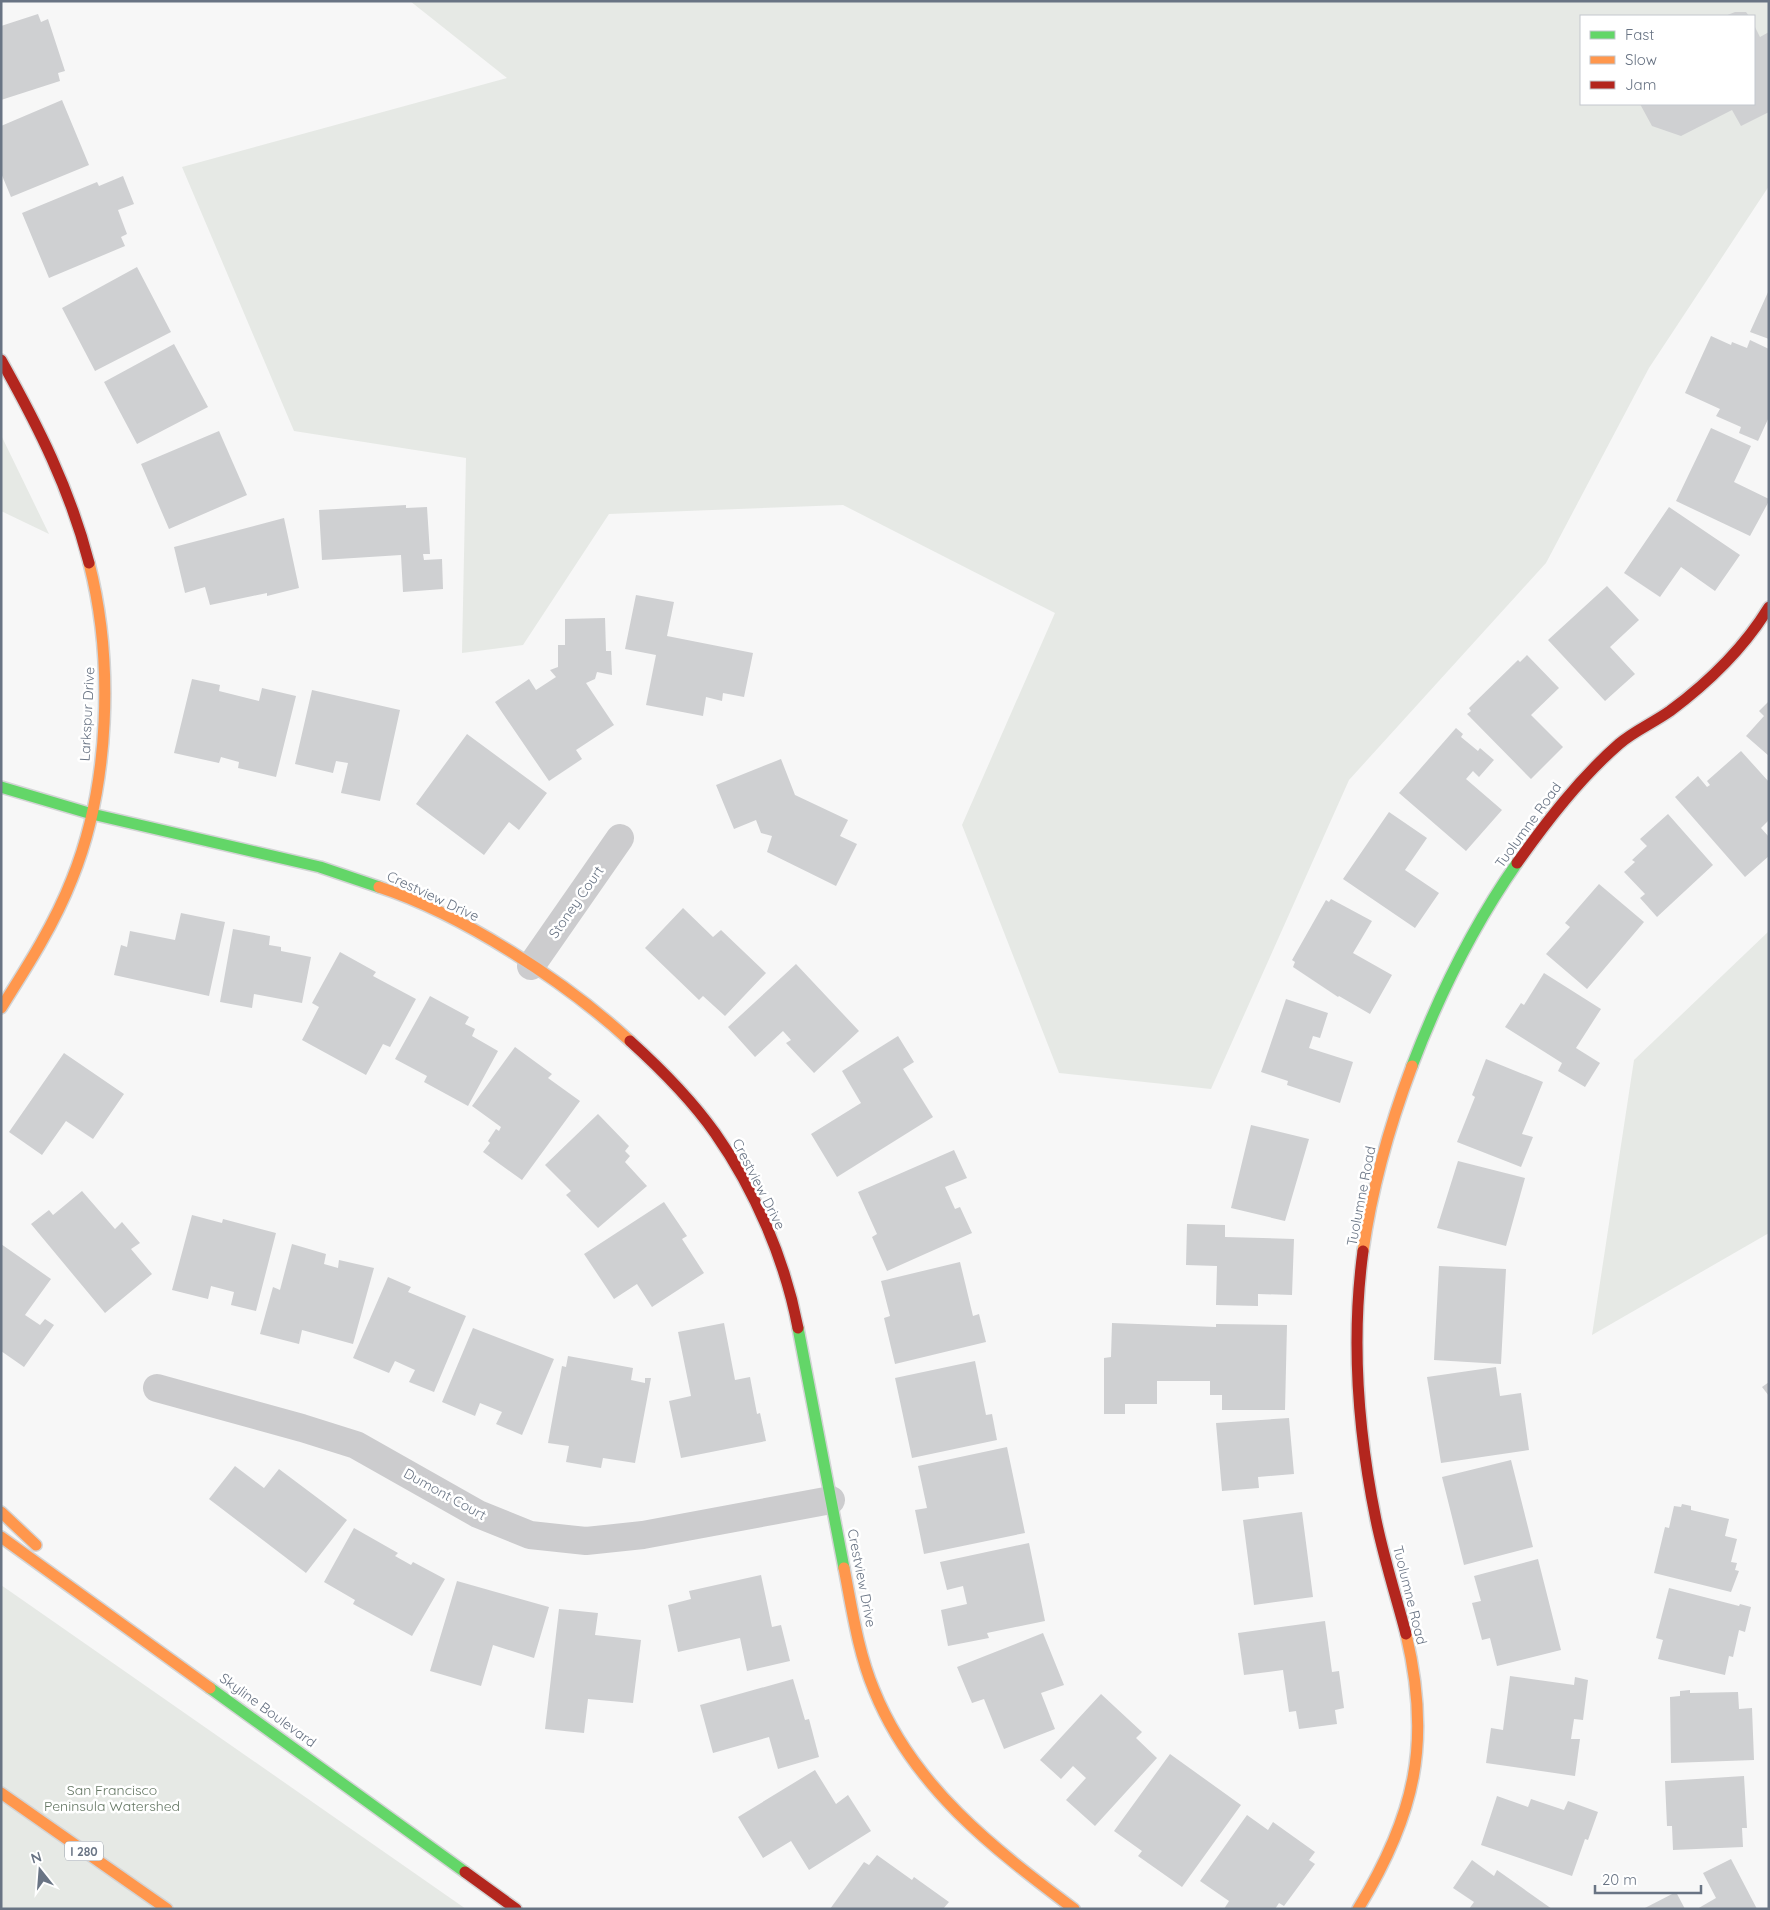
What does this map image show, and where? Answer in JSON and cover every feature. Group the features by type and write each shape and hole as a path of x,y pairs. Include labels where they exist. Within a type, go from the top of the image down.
{"main road":[{"name":"Larkspur Drive","path":"1,360 66,486 90,566 99,613 106,676 103,744 92,814 70,885 40,948 1,1008"},
{"name":"Tuolumne Road","path":"1358,1909 1380,1873 1404,1818 1417,1765 1419,1704 1408,1643 1378,1528 1364,1446 1358,1371 1359,1298 1368,1227 1382,1156 1403,1089 1437,1002 1477,925 1538,834 1573,789 1618,745 1670,710 1720,669 1763,618 1769,607"},
{"name":"Crestview Drive","path":"1,787 92,814 320,867 389,890 464,924 531,966 604,1017 666,1074 715,1132 746,1186 776,1251 796,1323 856,1629 874,1690 908,1756 959,1816 1002,1855 1074,1909"},
{"path":"1,1512 104,1610"},
{"name":"Skyline Boulevard","path":"1,1537 516,1909"},
{"path":"1,1551 104,1610"},
{"name":"I 280","path":"1,1793 167,1909"}],"street":[{"name":"Stoney Court","path":"531,966 620,838"},
{"name":"Dumont Court","path":"157,1388 356,1445 478,1514 530,1535 586,1541 643,1535 832,1500"}],"green space":[{"path":"410,1 1769,1 1769,186 1649,368 1546,563 1349,780 1211,1089 1059,1073 962,825 1055,613 843,505 609,514 523,645 462,653 466,458 294,431 182,167 507,78"},
{"path":"1,435 49,534 1,511"},
{"path":"1769,931 1769,1233 1592,1335 1634,1060"},
{"name":"San Francisco Peninsula Watershed","path":"1,1585 466,1909 1,1909"}],"building":[{"path":"1735,12 1746,12 1748,15 1728,15"},
{"path":"38,14 41,22 48,19 65,71 58,73 60,81 1,100 1,26"},
{"path":"1755,27 1760,37 1769,32 1769,112 1741,126 1732,110 1681,136 1652,126 1641,105 1755,105"},
{"path":"62,100 89,165 11,197 1,173 1,126"},
{"path":"123,176 134,204 118,210 127,234 121,237 125,246 49,278 22,213 97,182 99,186"},
{"path":"137,267 171,332 95,371 62,308"},
{"path":"1769,290 1769,339 1750,332"},
{"path":"1711,336 1731,345 1732,342 1747,348 1750,340 1769,349 1769,417 1758,441 1739,433 1741,427 1716,416 1720,409 1685,393"},
{"path":"174,344 208,407 137,444 104,382"},
{"path":"1711,428 1751,446 1734,482 1769,499 1769,501 1750,536 1676,501"},
{"path":"219,431 247,495 169,529 141,464"},
{"path":"406,505 406,508 427,507 430,554 423,554 424,560 442,559 443,589 403,592 401,555 322,560 319,510"},
{"path":"1669,507 1740,555 1715,591 1681,567 1660,597 1624,573"},
{"path":"284,518 299,588 267,596 267,593 210,605 205,587 185,593 174,547"},
{"path":"1607,586 1639,620 1610,647 1635,674 1605,701 1548,640"},
{"path":"636,595 674,602 667,636 753,653 744,697 723,693 722,701 706,697 703,716 646,705 656,655 625,649"},
{"path":"605,618 606,651 611,651 612,675 597,672 595,679 586,683 614,725 576,750 582,759 549,781 495,702 529,679 536,690 556,677 550,670 558,667 558,645 565,645 565,619"},
{"path":"1527,655 1559,688 1531,715 1563,747 1531,779 1467,714 1471,711 1469,708 1518,660 1520,662"},
{"path":"192,679 220,685 219,691 259,701 262,688 296,696 276,777 238,768 239,762 221,757 219,763 174,753"},
{"path":"312,690 400,710 380,801 341,793 348,763 336,761 333,773 295,764"},
{"path":"1769,701 1769,756 1746,736 1764,716 1759,711"},
{"path":"1456,728 1463,734 1461,737 1478,751 1480,748 1494,760 1479,777 1473,771 1466,779 1502,810 1466,851 1399,793"},
{"path":"467,734 547,793 519,830 509,822 484,855 416,804"},
{"path":"1741,751 1769,782 1769,820 1761,828 1769,837 1769,856 1745,877 1675,797 1698,776 1707,787 1710,785 1707,781"},
{"path":"781,759 795,795 848,820 840,836 857,844 836,886 767,852 772,836 761,833 756,820 734,829 716,785"},
{"path":"1389,812 1427,838 1405,870 1439,893 1415,928 1343,879"},
{"path":"1668,814 1713,865 1657,917 1640,898 1645,894 1624,872 1635,862 1632,860 1647,846 1640,839"},
{"path":"1599,884 1644,922 1587,989 1546,954 1570,927 1565,923"},
{"path":"1331,899 1372,921 1353,953 1392,975 1370,1014 1338,997 1293,967 1295,962 1292,960 1326,900 1329,902"},
{"path":"683,908 713,937 721,930 766,973 725,1016 703,996 699,1000 645,948"},
{"path":"181,913 225,922 209,996 114,975 121,945 127,947 130,931 175,940"},
{"path":"233,929 270,936 269,945 281,947 281,951 311,957 302,1003 254,994 252,1008 220,1002"},
{"path":"340,952 376,972 373,976 416,999 390,1047 383,1044 366,1075 302,1040 319,1007 312,1003"},
{"path":"796,964 859,1031 814,1073 786,1043 791,1040 783,1031 755,1057 728,1027"},
{"path":"1544,973 1601,1009 1576,1048 1600,1063 1585,1087 1558,1071 1562,1063 1505,1027 1521,1003 1524,1005"},
{"path":"430,996 469,1017 465,1024 475,1029 472,1036 498,1051 468,1106 424,1082 427,1076 395,1059"},
{"path":"1286,999 1328,1013 1320,1038 1313,1036 1309,1048 1353,1062 1340,1103 1287,1085 1288,1081 1261,1072"},
{"path":"898,1036 914,1062 903,1069 933,1117 837,1177 811,1134 861,1103 842,1071"},
{"path":"515,1047 552,1074 548,1078 580,1101 522,1180 483,1152 490,1143 488,1141 496,1129 499,1131 501,1127 472,1106"},
{"path":"64,1053 124,1094 93,1139 66,1121 42,1155 9,1132"},
{"path":"1486,1059 1543,1082 1522,1134 1533,1137 1521,1167 1457,1142 1475,1097 1472,1095"},
{"path":"598,1114 629,1146 625,1151 630,1156 625,1162 647,1186 598,1228 566,1195 571,1191 545,1165"},
{"path":"1251,1125 1309,1139 1285,1221 1231,1208"},
{"path":"954,1150 967,1178 945,1187 955,1209 960,1207 972,1233 887,1271 872,1237 877,1234 858,1192"},
{"path":"1458,1161 1525,1178 1506,1246 1437,1228"},
{"path":"82,1191 115,1229 122,1222 140,1243 131,1249 152,1274 105,1313 31,1224 49,1210 53,1215"},
{"path":"664,1202 687,1236 682,1239 704,1273 652,1307 637,1284 614,1299 584,1254"},
{"path":"192,1215 222,1223 223,1219 276,1233 256,1311 231,1305 234,1292 211,1286 208,1299 172,1290"},
{"path":"1187,1224 1225,1225 1225,1237 1294,1239 1292,1295 1258,1294 1258,1306 1216,1305 1217,1266 1186,1265"},
{"path":"1,1244 51,1279 25,1315 40,1325 45,1319 54,1325 24,1367 1,1351"},
{"path":"292,1244 326,1254 324,1264 338,1268 339,1260 374,1268 353,1344 302,1330 299,1344 260,1334 273,1287 280,1290"},
{"path":"960,1262 973,1316 979,1314 986,1342 895,1364 884,1318 890,1316 881,1281"},
{"path":"1439,1266 1506,1269 1501,1364 1434,1360"},
{"path":"388,1277 411,1287 408,1292 466,1316 434,1392 409,1382 415,1370 395,1361 389,1373 353,1358"},
{"path":"724,1323 735,1380 750,1377 757,1414 760,1413 766,1441 681,1458 669,1401 691,1396 678,1332"},
{"path":"1112,1323 1216,1327 1216,1324 1287,1325 1285,1410 1222,1410 1222,1395 1210,1395 1210,1381 1157,1381 1157,1404 1125,1404 1125,1414 1104,1414 1104,1358 1111,1357"},
{"path":"473,1328 554,1359 522,1435 496,1424 502,1412 480,1403 475,1416 442,1402"},
{"path":"568,1356 633,1368 631,1380 645,1383 645,1378 651,1378 635,1463 603,1458 601,1468 566,1462 569,1446 548,1443 562,1366 566,1367"},
{"path":"975,1361 986,1415 992,1414 997,1440 912,1458 895,1378"},
{"path":"1496,1367 1500,1396 1521,1393 1529,1450 1441,1463 1427,1377"},
{"path":"1769,1382 1769,1396 1762,1387"},
{"path":"1289,1418 1294,1474 1258,1477 1259,1488 1222,1491 1216,1423"},
{"path":"1007,1447 1025,1533 924,1554 915,1510 927,1508 918,1466"},
{"path":"1511,1460 1533,1547 1464,1565 1442,1477"},
{"path":"235,1466 264,1488 279,1469 347,1520 306,1573 209,1499"},
{"path":"1682,1504 1691,1506 1691,1510 1729,1519 1725,1536 1737,1539 1731,1562 1737,1563 1735,1570 1739,1571 1731,1592 1654,1573 1665,1527 1669,1528 1674,1506 1681,1507"},
{"path":"1302,1512 1313,1597 1254,1605 1243,1520"},
{"path":"354,1528 398,1553 395,1556 411,1565 413,1562 445,1579 412,1636 353,1604 355,1600 324,1582"},
{"path":"1029,1543 1045,1621 987,1633 989,1638 948,1646 941,1610 967,1604 963,1586 947,1590 940,1562"},
{"path":"1538,1559 1561,1650 1497,1666 1490,1638 1482,1640 1472,1603 1481,1601 1474,1576"},
{"path":"761,1575 772,1627 781,1625 790,1661 747,1671 740,1638 678,1652 668,1605 691,1599 689,1591"},
{"path":"457,1581 549,1607 534,1658 493,1645 481,1686 430,1671"},
{"path":"1669,1588 1739,1606 1740,1604 1751,1607 1745,1632 1739,1630 1733,1657 1729,1656 1725,1675 1658,1659 1663,1640 1656,1638"},
{"path":"559,1609 598,1613 595,1635 641,1640 633,1703 588,1699 584,1733 545,1729"},
{"path":"1325,1621 1332,1672 1339,1671 1344,1708 1335,1710 1337,1724 1299,1729 1296,1711 1289,1712 1283,1670 1244,1675 1238,1633"},
{"path":"1043,1633 1064,1685 1041,1693 1055,1729 1004,1749 984,1699 972,1703 957,1667"},
{"path":"1510,1676 1574,1685 1575,1677 1588,1680 1583,1720 1574,1719 1571,1739 1580,1739 1575,1776 1486,1763 1491,1728 1503,1730"},
{"path":"793,1679 805,1720 809,1719 819,1757 778,1769 769,1737 713,1753 700,1705"},
{"path":"1690,1690 1690,1693 1738,1692 1739,1709 1752,1708 1754,1760 1671,1763 1670,1697 1680,1696 1680,1691"},
{"path":"1101,1694 1142,1732 1136,1738 1157,1758 1095,1826 1066,1800 1086,1778 1073,1766 1061,1779 1040,1760"},
{"path":"1170,1754 1241,1805 1182,1887 1138,1856 1142,1851 1114,1831"},
{"path":"815,1770 836,1804 848,1795 871,1831 809,1870 791,1841 763,1858 738,1817"},
{"path":"1744,1776 1747,1828 1742,1828 1743,1847 1673,1850 1672,1826 1667,1826 1665,1781"},
{"path":"1497,1796 1528,1807 1531,1799 1564,1810 1568,1801 1598,1812 1588,1840 1585,1839 1572,1876 1481,1845"},
{"path":"1247,1815 1268,1830 1273,1822 1315,1852 1309,1860 1315,1864 1284,1906 1279,1903 1275,1909 1224,1909 1229,1901 1200,1881"},
{"path":"877,1855 912,1880 914,1877 949,1902 943,1909 830,1909 864,1862 869,1865"},
{"path":"1731,1859 1757,1909 1697,1909 1716,1898 1703,1873"},
{"path":"1472,1860 1494,1876 1497,1870 1552,1909 1469,1909 1474,1902 1453,1888"},
{"path":"1676,1892 1685,1909 1643,1909"}],"traffic: fast":[{"path":"1,787 92,814 320,867 379,887"},
{"path":"1412,1066 1458,961 1486,911 1517,863"},
{"path":"798,1328 844,1568"},
{"path":"210,1688 465,1872"}],"traffic: slow":[{"path":"1,1008 40,945 65,896 85,842 94,804 101,763 105,681 97,601 89,563"},
{"path":"379,887 444,914 512,952 575,996 630,1041"},
{"path":"1363,1251 1382,1157 1412,1066"},
{"path":"1,1512 36,1545"},
{"path":"1,1537 210,1688"},
{"path":"844,1568 856,1630 868,1676 890,1725 910,1757 958,1813 1014,1863 1074,1909"},
{"path":"1358,1909 1393,1842 1405,1809 1413,1777 1417,1744 1417,1710 1414,1673 1406,1634"},
{"path":"1,1793 167,1909"}],"traffic: jam":[{"path":"1,360 52,458 72,509 89,563"},
{"path":"1517,863 1552,816 1591,771 1625,739 1670,711 1712,676 1737,650 1769,607"},
{"path":"630,1041 686,1096 730,1155 767,1226 777,1251 798,1328"},
{"path":"1363,1251 1357,1318 1358,1386 1361,1420 1376,1520 1406,1634"},
{"path":"465,1872 516,1909"}]}
